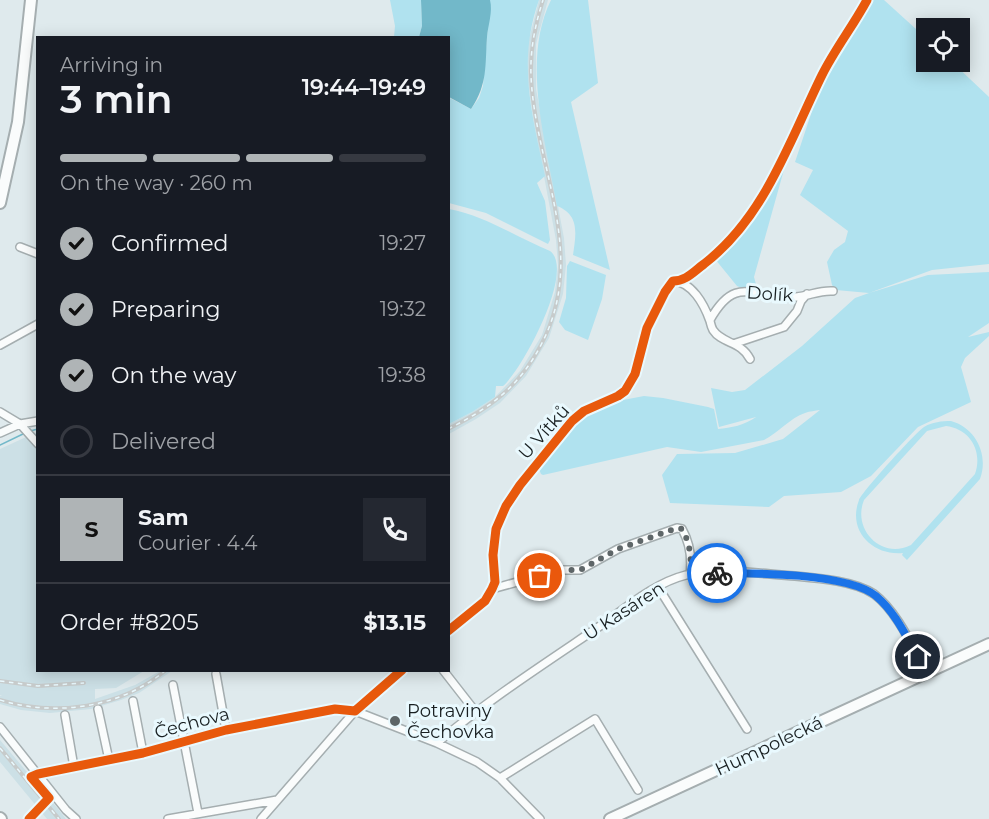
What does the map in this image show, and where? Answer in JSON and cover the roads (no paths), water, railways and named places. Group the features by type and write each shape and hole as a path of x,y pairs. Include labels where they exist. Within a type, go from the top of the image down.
{"main road":[{"path":"0,203 18,122 32,0"},
{"name":"Humpolecká","path":"610,819 989,644"}],"street":[{"path":"21,247 36,253"},
{"name":"U Vítků","path":"450,629 484,602 492,589 495,582 494,539 499,520 534,466 572,421 584,411 625,391 635,374 647,328 673,281 682,281 694,291 710,320"},
{"name":"Dolík","path":"710,320 719,306 735,292 746,290 778,297 796,297 823,290 833,291"},
{"name":"Dolík","path":"736,344 784,327 807,294"},
{"path":"710,320 712,329 717,334 736,344 747,353 750,359"},
{"path":"0,345 36,325"},
{"path":"0,412 25,429 36,442"},
{"path":"0,433 25,429 36,422"},
{"path":"492,589 560,570 580,570 618,549 677,528 682,529 686,537 691,556 690,574"},
{"name":"U Kasáren","path":"437,743 475,711 658,587 690,574 739,573 811,578 843,583 866,590 875,594 890,610 927,673"},
{"path":"658,587 747,729"},
{"path":"261,819 355,711 400,672"},
{"path":"445,672 475,711"},
{"path":"216,674 226,730"},
{"path":"173,685 198,813"},
{"path":"133,701 143,753"},
{"path":"98,709 109,760"},
{"name":"Čechova","path":"38,774 143,753 226,730 335,709 355,711"},
{"path":"355,711 437,743 477,762 500,778 540,819"},
{"path":"65,715 74,767"},
{"path":"500,778 595,719 638,790"},
{"path":"0,727 66,810 76,819"},
{"path":"168,819 277,800"}],"waterway":[{"path":"30,431 36,430"},
{"path":"0,445 25,433"}],"railway":[{"path":"450,428 477,413 502,395 523,373 541,345 555,311 560,278 560,244 556,211 535,110 531,76 531,57 543,0"},
{"path":"0,700 43,708 87,706 129,693 163,672"},
{"path":"0,681 38,686 84,683"},
{"path":"0,748 59,819"}],"place":[{"name":"Potraviny Čechovka","path":"395,721"}]}
